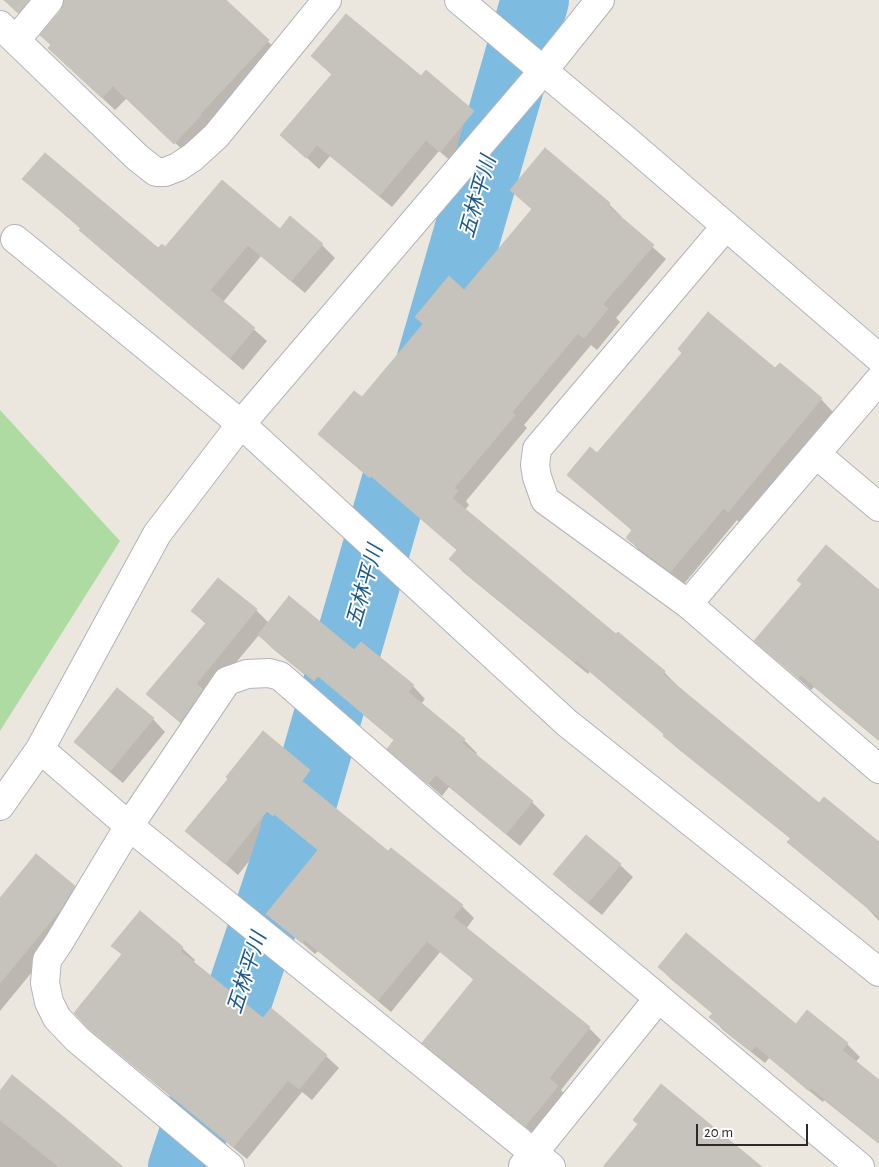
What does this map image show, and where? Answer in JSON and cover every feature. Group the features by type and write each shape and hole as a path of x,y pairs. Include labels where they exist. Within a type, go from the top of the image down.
{"street":[{"path":"49,0 8,32 138,158 156,172 164,172 178,167 193,157 216,136 327,0"},
{"path":"459,0 879,358"},
{"path":"0,806 40,749 157,534 241,424 543,71 600,0"},
{"path":"726,226 537,448 535,465 537,477 545,500 688,604 879,769"},
{"path":"15,239 241,424 567,723 879,972"},
{"path":"688,604 879,380"},
{"path":"816,454 879,507"},
{"path":"230,1167 77,1040 57,1018 49,1002 45,983 47,960 129,826 227,681 247,674 269,673 280,676 658,999 860,1167"},
{"path":"40,749 129,826 536,1162 658,999"}],"green space":[{"path":"0,410 120,541 0,731"}],"building":[{"path":"4,0 29,0 18,13"},
{"path":"64,0 226,0 269,40 174,144 113,86 102,98 48,48 51,45 40,35 61,10"},
{"path":"346,14 421,76 426,70 474,111 440,152 426,140 379,196 317,145 306,158 280,135 332,74 311,56"},
{"path":"545,148 610,203 608,206 654,245 603,304 608,309 584,338 578,333 512,412 515,415 454,488 458,491 452,498 616,634 618,632 665,671 663,674 819,803 824,797 879,842 879,917 787,842 791,838 663,736 664,734 576,660 575,662 449,559 457,550 371,476 370,478 318,434 354,391 362,397 423,324 415,317 449,276 464,290 532,209 510,190"},
{"path":"45,153 158,248 162,244 165,247 222,180 280,229 290,216 323,244 291,281 248,245 210,290 255,328 230,358 22,179"},
{"path":"708,312 775,368 780,363 822,398 728,512 724,508 670,572 626,538 632,530 567,475 590,447 597,453 682,353 678,349"},
{"path":"826,545 879,590 879,740 801,675 798,678 754,641 802,584 797,580"},
{"path":"218,578 257,609 196,684 203,689 180,722 146,694 206,623 191,611"},
{"path":"289,596 354,650 361,642 414,685 408,692 465,739 462,743 533,801 506,834 436,775 428,784 387,749 394,740 318,676 314,681 258,635"},
{"path":"117,688 154,718 110,771 74,742"},
{"path":"263,731 310,770 302,781 388,851 391,848 463,905 453,917 590,1027 549,1078 558,1086 525,1126 422,1043 474,979 427,941 378,1000 305,940 302,943 266,914 318,850 274,814 273,816 267,811 225,864 185,831 228,779 226,777"},
{"path":"586,835 621,864 588,903 553,874"},
{"path":"36,854 75,886 60,910 0,983 0,898"},
{"path":"140,911 183,947 180,951 263,1018 271,1008 327,1055 299,1089 288,1080 233,1147 88,1028 74,1013 122,954 111,946"},
{"path":"686,933 796,1024 807,1010 848,1043 842,1050 879,1080 879,1143 811,1088 809,1091 756,1046 751,1051 709,1017 713,1013 658,967"},
{"path":"12,1075 123,1167 59,1167 0,1120 0,1091"},
{"path":"661,1084 762,1167 603,1167 638,1124 633,1120"}],"waterway":[{"name":"五林平川","path":"182,1167 291,843 535,0"}]}
